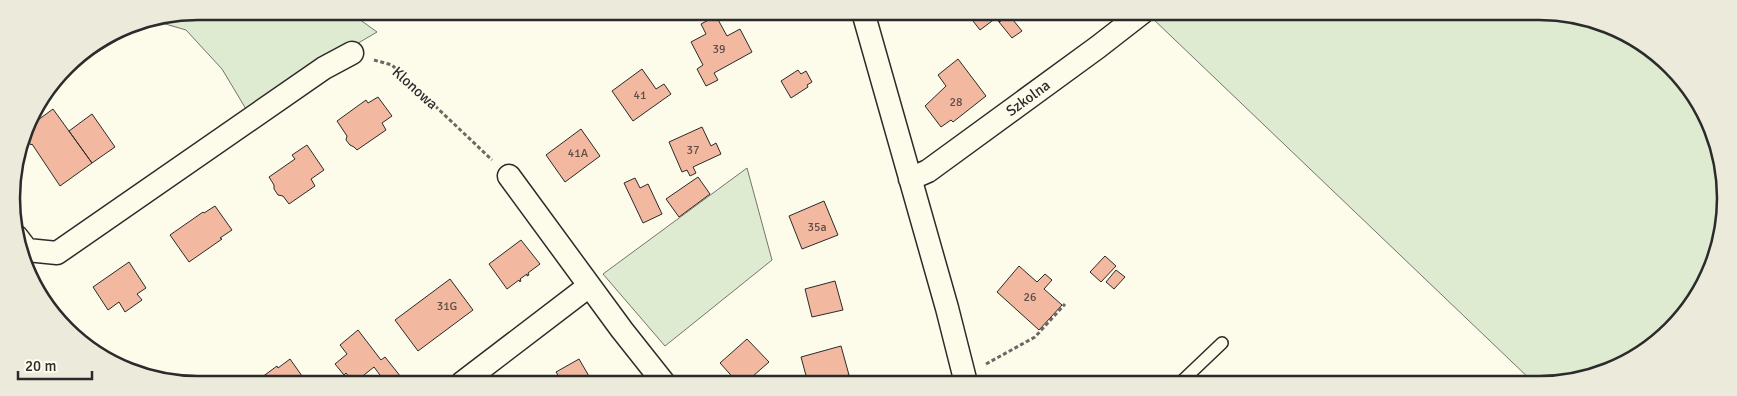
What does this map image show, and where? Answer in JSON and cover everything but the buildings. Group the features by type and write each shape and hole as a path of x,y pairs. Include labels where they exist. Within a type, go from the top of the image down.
{"street":[{"path":"865,20 947,308 964,376"},
{"name":"Szkolna","path":"910,179 928,171 1133,20"},
{"path":"28,250 56,253 324,68 352,53"},
{"path":"509,176 659,376"},
{"path":"471,376 590,286"}],"lane":[{"path":"1187,376 1222,343"}],"path":[{"name":"Klonowa","path":"352,53 392,65 509,176"},
{"path":"983,365 990,363 1035,337 1065,304"}],"green space":[{"path":"186,20 360,20 377,32 246,109 222,69 186,30 162,23"},
{"path":"1154,20 1551,20 1574,23 1618,38 1638,50 1665,72 1687,99 1699,119 1714,163 1717,186 1717,210 1714,233 1699,277 1687,297 1665,324 1638,346 1618,358 1574,373 1551,376 1527,376"},
{"path":"124,36 93,55 119,38"},
{"path":"747,168 772,260 665,346 603,274"}]}
